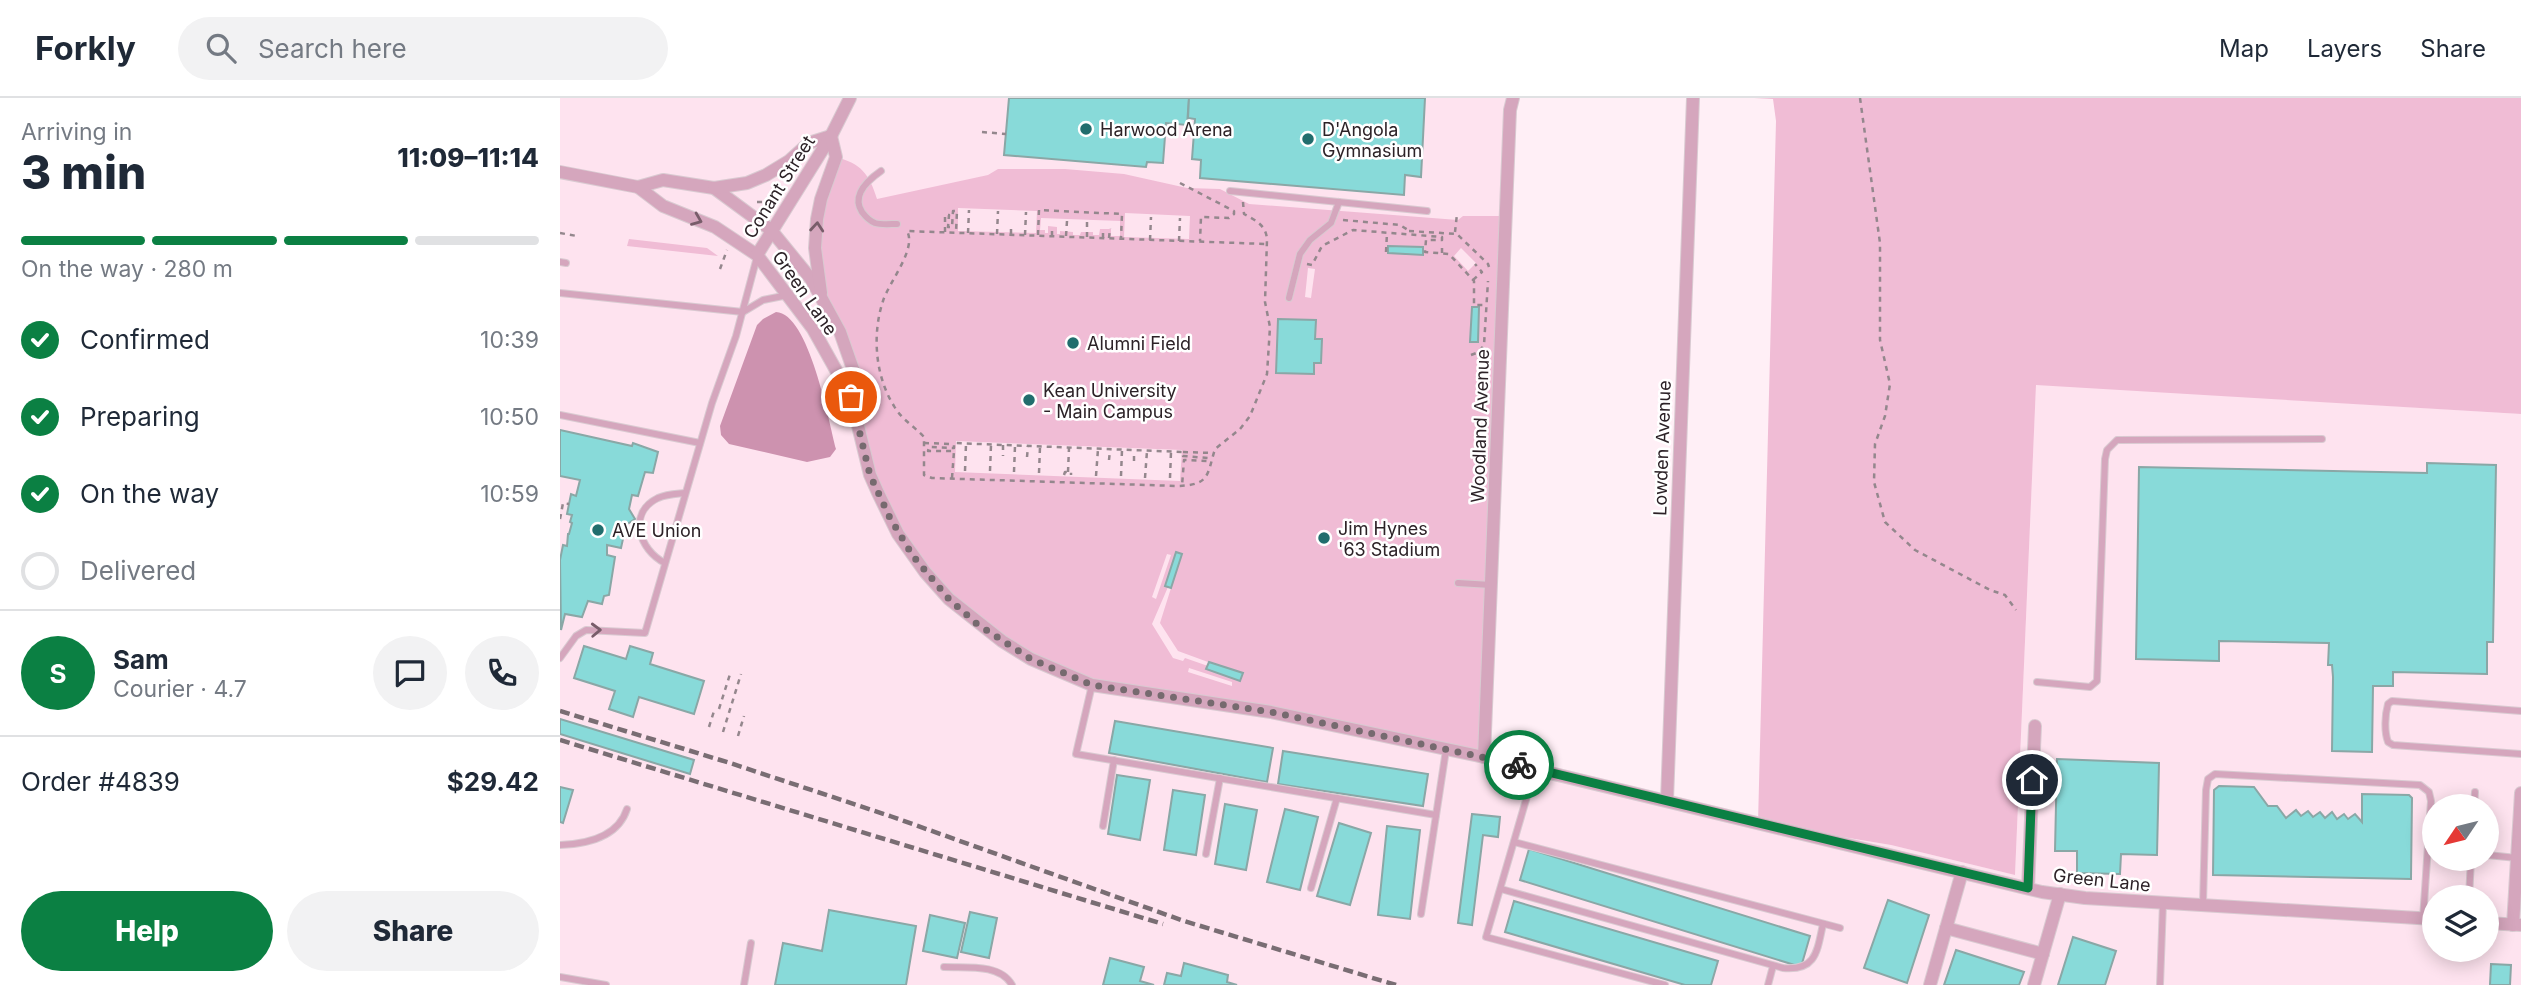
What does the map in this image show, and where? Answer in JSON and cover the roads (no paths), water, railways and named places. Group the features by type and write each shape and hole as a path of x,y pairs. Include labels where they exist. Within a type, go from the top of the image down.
{"street":[{"name":"Conant Street","path":"758,256 771,230 787,209 831,136 850,98"},
{"name":"Woodland Avenue","path":"1484,757 1510,110 1513,98"},
{"name":"Lowden Avenue","path":"1667,800 1693,98"},
{"name":"Conant Street","path":"714,188 747,183 766,175 789,161 810,143 831,136"},
{"name":"Conant Street","path":"821,295 815,248 821,199 835,157 831,136"},
{"name":"Green Lane","path":"560,172 638,187 663,206 715,227 758,256 813,329 851,397 870,475 898,534 925,572 949,599 1002,641 1040,664 1092,685 1271,712 1484,757 2060,894 2085,898 2422,919"},
{"name":"Green Lane","path":"638,187 663,180 714,188 771,230 821,295 840,332 854,372 851,397"},
{"path":"2028,888 2035,726"},
{"path":"2499,924 2517,925 2521,793"},
{"path":"1930,985 1962,872"},
{"path":"2034,985 2060,894"},
{"path":"1946,928 2043,954"}],"lane":[{"path":"881,172 863,187 858,199 859,207 863,214 875,223 897,224"},
{"path":"1230,191 1427,211"},
{"path":"1289,298 1300,254 1310,240 1331,223 1339,202"},
{"path":"561,656 576,636 586,630 645,633 758,256"},
{"path":"560,293 743,312 763,300 788,295"},
{"path":"560,415 700,443"},
{"path":"2037,682 2090,687 2097,681 2105,459 2108,450 2117,440 2322,439"},
{"path":"665,563 648,551 642,541 639,527 648,506 657,498 685,493"},
{"path":"1458,583 1491,585"},
{"path":"1092,685 1076,754 1436,815"},
{"path":"2521,711 2392,701 2386,711 2386,737 2393,745 2521,754"},
{"path":"1421,915 1446,750"},
{"path":"1103,826 1114,760"},
{"path":"1535,769 1486,937 1665,985"},
{"path":"2203,906 2206,790 2208,779 2215,774 2420,785 2429,792 2431,801 2430,885"},
{"path":"1206,854 1220,778"},
{"path":"1311,888 1337,798"},
{"path":"560,845 596,838 616,829 627,809"},
{"path":"1514,842 1840,928"},
{"path":"2499,857 2518,860"},
{"path":"1501,888 1773,966 1797,970 1809,964 1817,953 1824,924"},
{"path":"2160,985 2163,903"},
{"path":"744,985 751,943"},
{"path":"1768,985 1773,966"},
{"path":"944,967 986,968 1009,980 1012,985"},
{"path":"560,977 606,985"}],"railway":[{"path":"560,711 890,816 1184,921 1396,985"},
{"path":"560,740 1163,924"}],"place":[{"name":"Harwood Arena","path":"1086,129"},
{"name":"D'Angola Gymnasium","path":"1308,139"},
{"name":"Alumni Field","path":"1073,343"},
{"name":"Kean University - Main Campus","path":"1029,400"},
{"name":"AVE Union","path":"598,530"},
{"name":"Jim Hynes '63 Stadium","path":"1324,538"}]}
